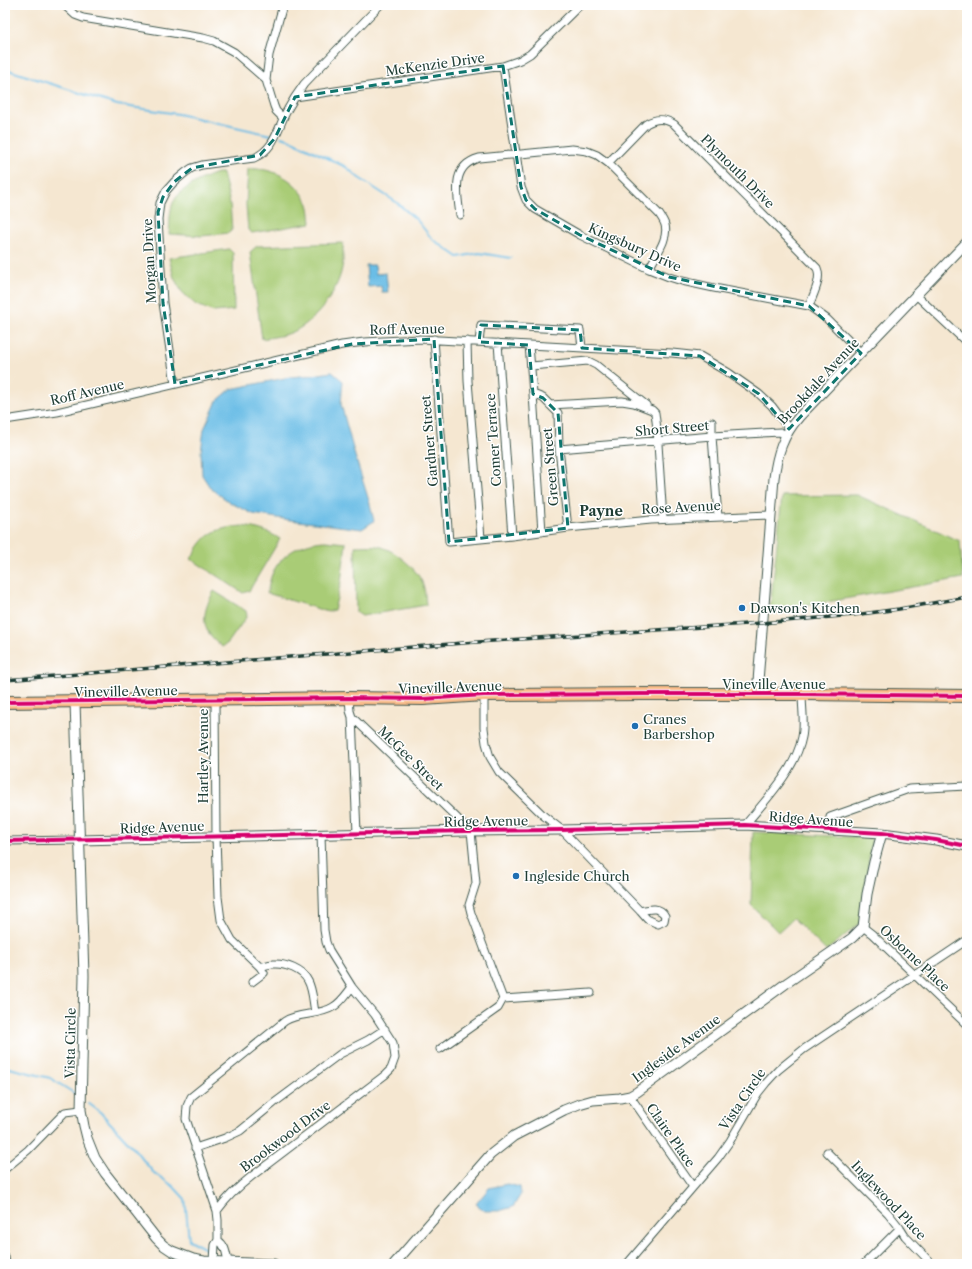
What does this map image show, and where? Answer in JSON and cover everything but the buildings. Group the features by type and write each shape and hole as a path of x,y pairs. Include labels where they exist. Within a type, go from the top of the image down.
{"main road":[{"name":"Vineville Avenue","path":"5,702 349,698 423,699 484,695 802,694 967,696"}],"street":[{"path":"64,5 75,15 83,18 214,41 234,52 266,80"},
{"path":"283,5 269,55 266,80 274,106 279,114 284,118 304,84 380,5"},
{"name":"McKenzie Drive","path":"295,97 503,66 520,60 530,54 580,5"},
{"name":"Kingsbury Drive","path":"503,66 523,194 529,205 580,235 649,269 682,281 809,306 827,319 861,353"},
{"name":"Morgan Drive","path":"175,384 163,303 158,219 160,203 166,191 174,182 192,168 260,155 275,138 284,118"},
{"name":"Plymouth Drive","path":"608,162 646,124 654,120 663,119 674,124 816,268 818,276 817,285 809,306"},
{"path":"460,215 457,184 463,167 472,160 479,158 578,149 597,155 608,162 659,214 665,223 666,233 649,269"},
{"name":"Brookdale Avenue","path":"757,694 776,459 788,432 799,417 967,242"},
{"path":"916,295 967,343"},
{"path":"479,342 481,326 580,330 582,348"},
{"name":"Roff Avenue","path":"5,420 58,412 352,344 390,340 434,339 672,353 700,356 729,373 759,394 775,409 788,432"},
{"name":"Gardner Street","path":"434,339 449,542"},
{"path":"467,341 468,381 481,538"},
{"name":"Comer Terrace","path":"498,343 512,536"},
{"path":"529,345 542,532"},
{"path":"531,366 588,362 596,365 655,413 663,519"},
{"path":"533,394 543,398 550,405 622,401 634,403 652,410"},
{"name":"Green Street","path":"550,405 558,413 559,449 568,528"},
{"path":"712,422 718,517"},
{"name":"Short Street","path":"559,449 712,436 788,432"},
{"name":"Rose Avenue","path":"449,542 512,536 568,528 663,519 771,515"},
{"path":"745,825 781,780 796,755 802,735 802,694"},
{"path":"484,695 484,728 486,744 490,757 499,772 544,816 562,830 640,911"},
{"path":"349,698 352,717 356,833"},
{"name":"Hartley Avenue","path":"215,700 216,836 218,897 221,920 232,940 260,967"},
{"name":"Vista Circle","path":"75,702 84,976 81,1110 87,1138 95,1158 105,1173 163,1245 182,1256 193,1259 274,1264"},
{"name":"McGee Street","path":"352,717 457,818 468,831"},
{"path":"828,831 830,817 909,789 967,786"},
{"name":"Ridge Avenue","path":"5,841 745,825 882,834 936,840 967,846"},
{"path":"440,1049 498,1008 503,999 469,905 476,883 468,831"},
{"path":"195,1148 225,1138 240,1131 274,1103 340,1054 385,1029 352,987 326,942 324,930 321,834"},
{"path":"863,927 873,868 882,834"},
{"name":"Osborne Place","path":"863,927 967,1025"},
{"name":"Ingleside Avenue","path":"394,1264 490,1155 514,1136 579,1104 593,1100 630,1096 638,1092 788,982 852,938 863,927"},
{"name":"Vista Circle","path":"628,1264 718,1158 730,1142 758,1093 778,1070 804,1049 967,940"},
{"path":"252,982 264,973 260,967 272,964 281,964 294,968 304,975 309,982 316,1012"},
{"path":"214,1261 215,1245 218,1240 217,1211 186,1120 187,1106 191,1097 284,1021 300,1015 326,1011 335,1007 352,987"},
{"path":"503,999 591,993"},
{"name":"Brookwood Drive","path":"217,1211 235,1189 385,1075 392,1066 395,1058 395,1048 385,1029"},
{"name":"Claire Place","path":"630,1096 693,1187"},
{"path":"5,1169 28,1150 65,1112 81,1110"},
{"name":"Inglewood Place","path":"827,1152 900,1228 932,1264"},
{"path":"864,1264 900,1228"},
{"path":"218,1240 226,1249 228,1262"},
{"path":"5,1257 6,1264"}],"highlighted area":[{"path":"503,66 521,187 526,200 535,209 580,235 669,277 809,306 861,353 789,429 759,394 700,356 582,348 580,330 481,325 479,342 529,345 533,394 543,398 558,413 568,528 449,542 434,339 352,344 175,384 163,303 159,247 158,212 163,197 174,182 192,168 260,155 275,138 295,97"}],"green space":[{"path":"248,169 267,170 275,173 284,177 298,188 308,204 311,223 252,233 248,230 246,205"},
{"path":"217,173 223,173 230,203 232,230 229,233 202,236 169,234 171,209 174,200 190,185"},
{"path":"343,243 343,262 338,282 327,302 320,311 312,319 291,333 262,339 250,252 257,246"},
{"path":"229,249 233,253 234,310 214,312 196,305 182,292 174,278 169,258"},
{"path":"857,495 960,541 963,578 793,608 770,609 782,496"},
{"path":"242,526 262,530 280,539 249,591 243,593 191,559 201,543 211,534 223,529"},
{"path":"325,541 346,543 341,582 334,610 328,612 267,593 273,572 282,559 295,549 309,543"},
{"path":"355,546 374,546 389,550 396,554 414,569 421,580 426,605 362,616 356,612"},
{"path":"214,591 246,611 247,616 228,643 222,647 210,634 205,625 206,609"},
{"path":"753,832 872,838 860,923 826,951 793,918 778,932 751,905"}],"water":[{"path":"366,265 375,265 376,274 386,273 388,292 382,292 381,286 368,287"},
{"path":"332,372 343,381 341,404 374,521 362,529 253,514 231,503 211,489 202,475 201,452 204,429 217,401 231,389 290,377"},
{"path":"507,1184 520,1187 521,1194 513,1207 499,1211 485,1211 476,1204 489,1188"}],"waterway":[{"path":"5,69 117,105 178,114 271,135"},
{"path":"281,137 346,167 359,178 396,202 417,220 432,239 458,257 479,253 511,258"},
{"path":"5,1067 50,1078 74,1093"},
{"path":"88,1103 100,1112 130,1144 153,1172 173,1186 185,1199 189,1240 206,1249"}],"railway":[{"path":"5,680 463,643 762,623 854,615 967,597"}],"cycle path":[{"path":"5,702 349,698 423,699 484,695 643,694 967,696"},
{"path":"5,841 745,825 882,833 936,840 967,846"}],"place":[{"name":"Dawson's Kitchen","path":"742,608"},
{"name":"Cranes Barbershop","path":"635,726"},
{"name":"Ingleside Church","path":"516,876"}],"district":[{"name":"Payne","path":"601,511"}]}
